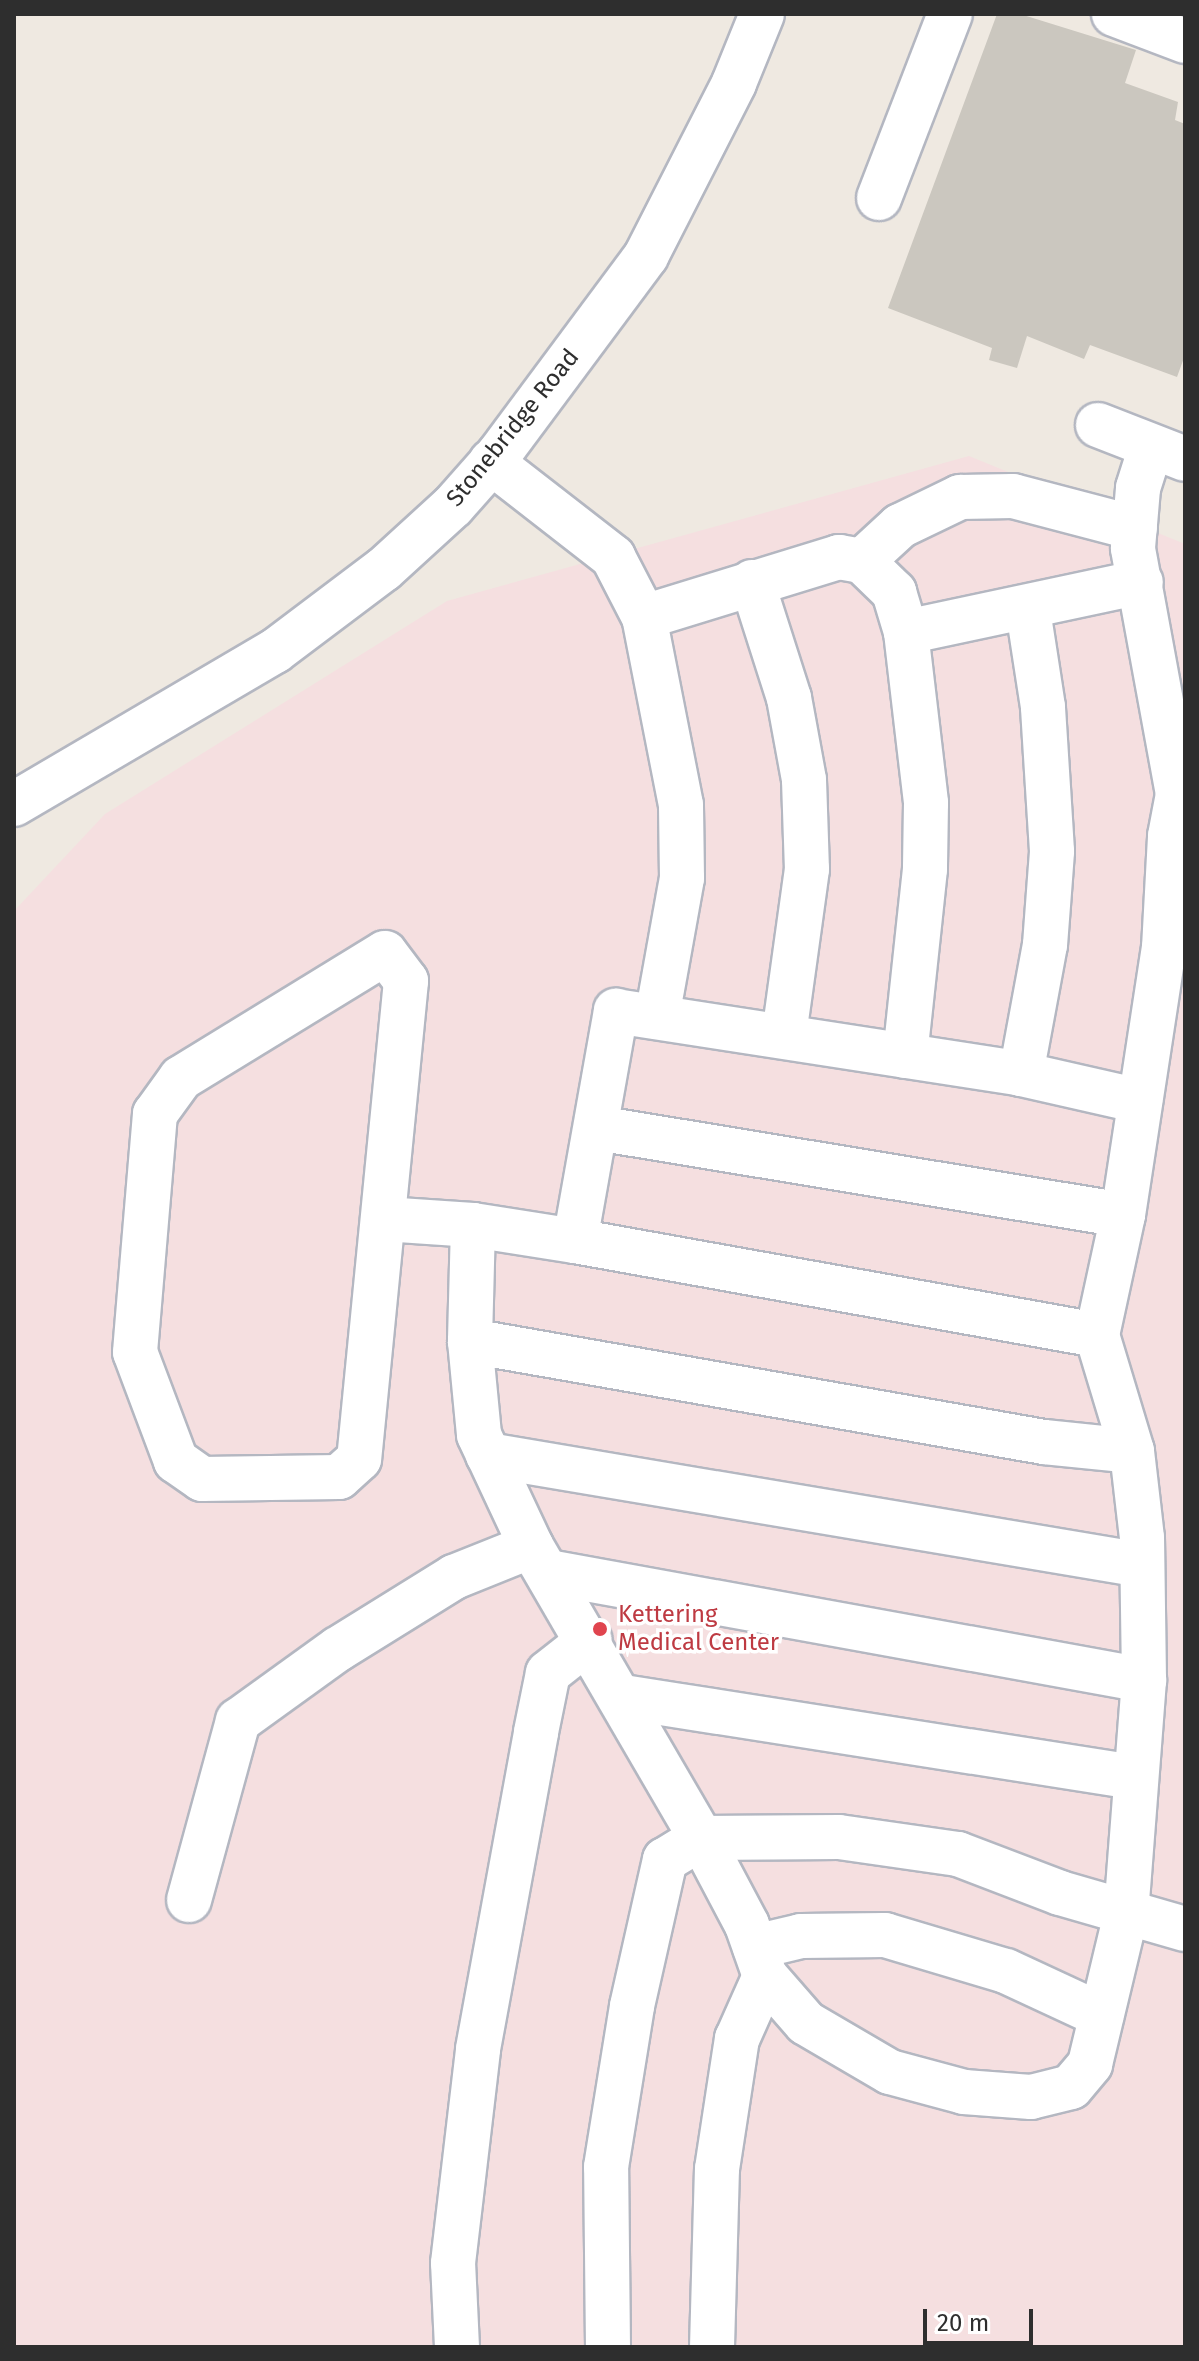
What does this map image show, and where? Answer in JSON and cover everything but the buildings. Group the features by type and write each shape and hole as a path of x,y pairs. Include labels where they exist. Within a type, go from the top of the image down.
{"street":[{"name":"Stonebridge Road","path":"14,804 310,627 384,569 491,462 646,256 734,83 762,14"},
{"path":"879,198 950,14"},
{"path":"1114,14 1185,41"},
{"path":"473,1225 470,1341 479,1435 540,1559 623,1697 701,1838 760,1962 806,2023 890,2072 964,2092 1031,2097 1071,2087 1090,2064 1126,1914 1134,1777 1144,1680 1142,1565 1132,1451 1097,1335 1123,1215 1164,948 1170,836 1182,794 1141,582 1135,528 1138,488 1168,453 1098,425"},
{"path":"491,462 613,557 644,617 681,805 682,878 657,1017"},
{"path":"862,561 900,526 960,497 1013,496 1135,528"},
{"path":"644,617 839,557 862,561 894,592 906,632 926,803 925,869 905,1056"},
{"path":"752,582 789,698 804,780 807,869 784,1034"},
{"path":"906,632 1028,610 1141,582"},
{"path":"1021,1074 1045,945 1052,851 1043,707 1028,610"},
{"path":"385,953 406,981 384,1219 359,1459 339,1477 202,1479 176,1461 135,1352 155,1114 181,1078 385,953"},
{"path":"575,1241 616,1011 784,1034 1021,1074 1140,1101"},
{"path":"597,1128 1123,1215"},
{"path":"384,1219 473,1225 575,1241 1097,1335"},
{"path":"470,1341 1044,1442 1132,1451"},
{"path":"488,1455 1142,1565"},
{"path":"189,1900 238,1721 338,1649 454,1577 540,1559 1144,1680"},
{"path":"457,2347 453,2263 478,2049 536,1732 548,1673 590,1640"},
{"path":"623,1697 1134,1777"},
{"path":"608,2347 606,2167 632,2006 665,1860 701,1838 839,1837 958,1854 1126,1914 1185,1929"},
{"path":"712,2347 717,2169 737,2039 760,1962 801,1936 885,1935 1006,1971 1101,2015"}],"shaded area":[{"name":"Kettering Medical Center","path":"969,456 1185,544 1185,2347 14,2347 14,911 105,814 447,601"}],"place":[{"name":"Kettering Medical Center","path":"600,1629"}]}
